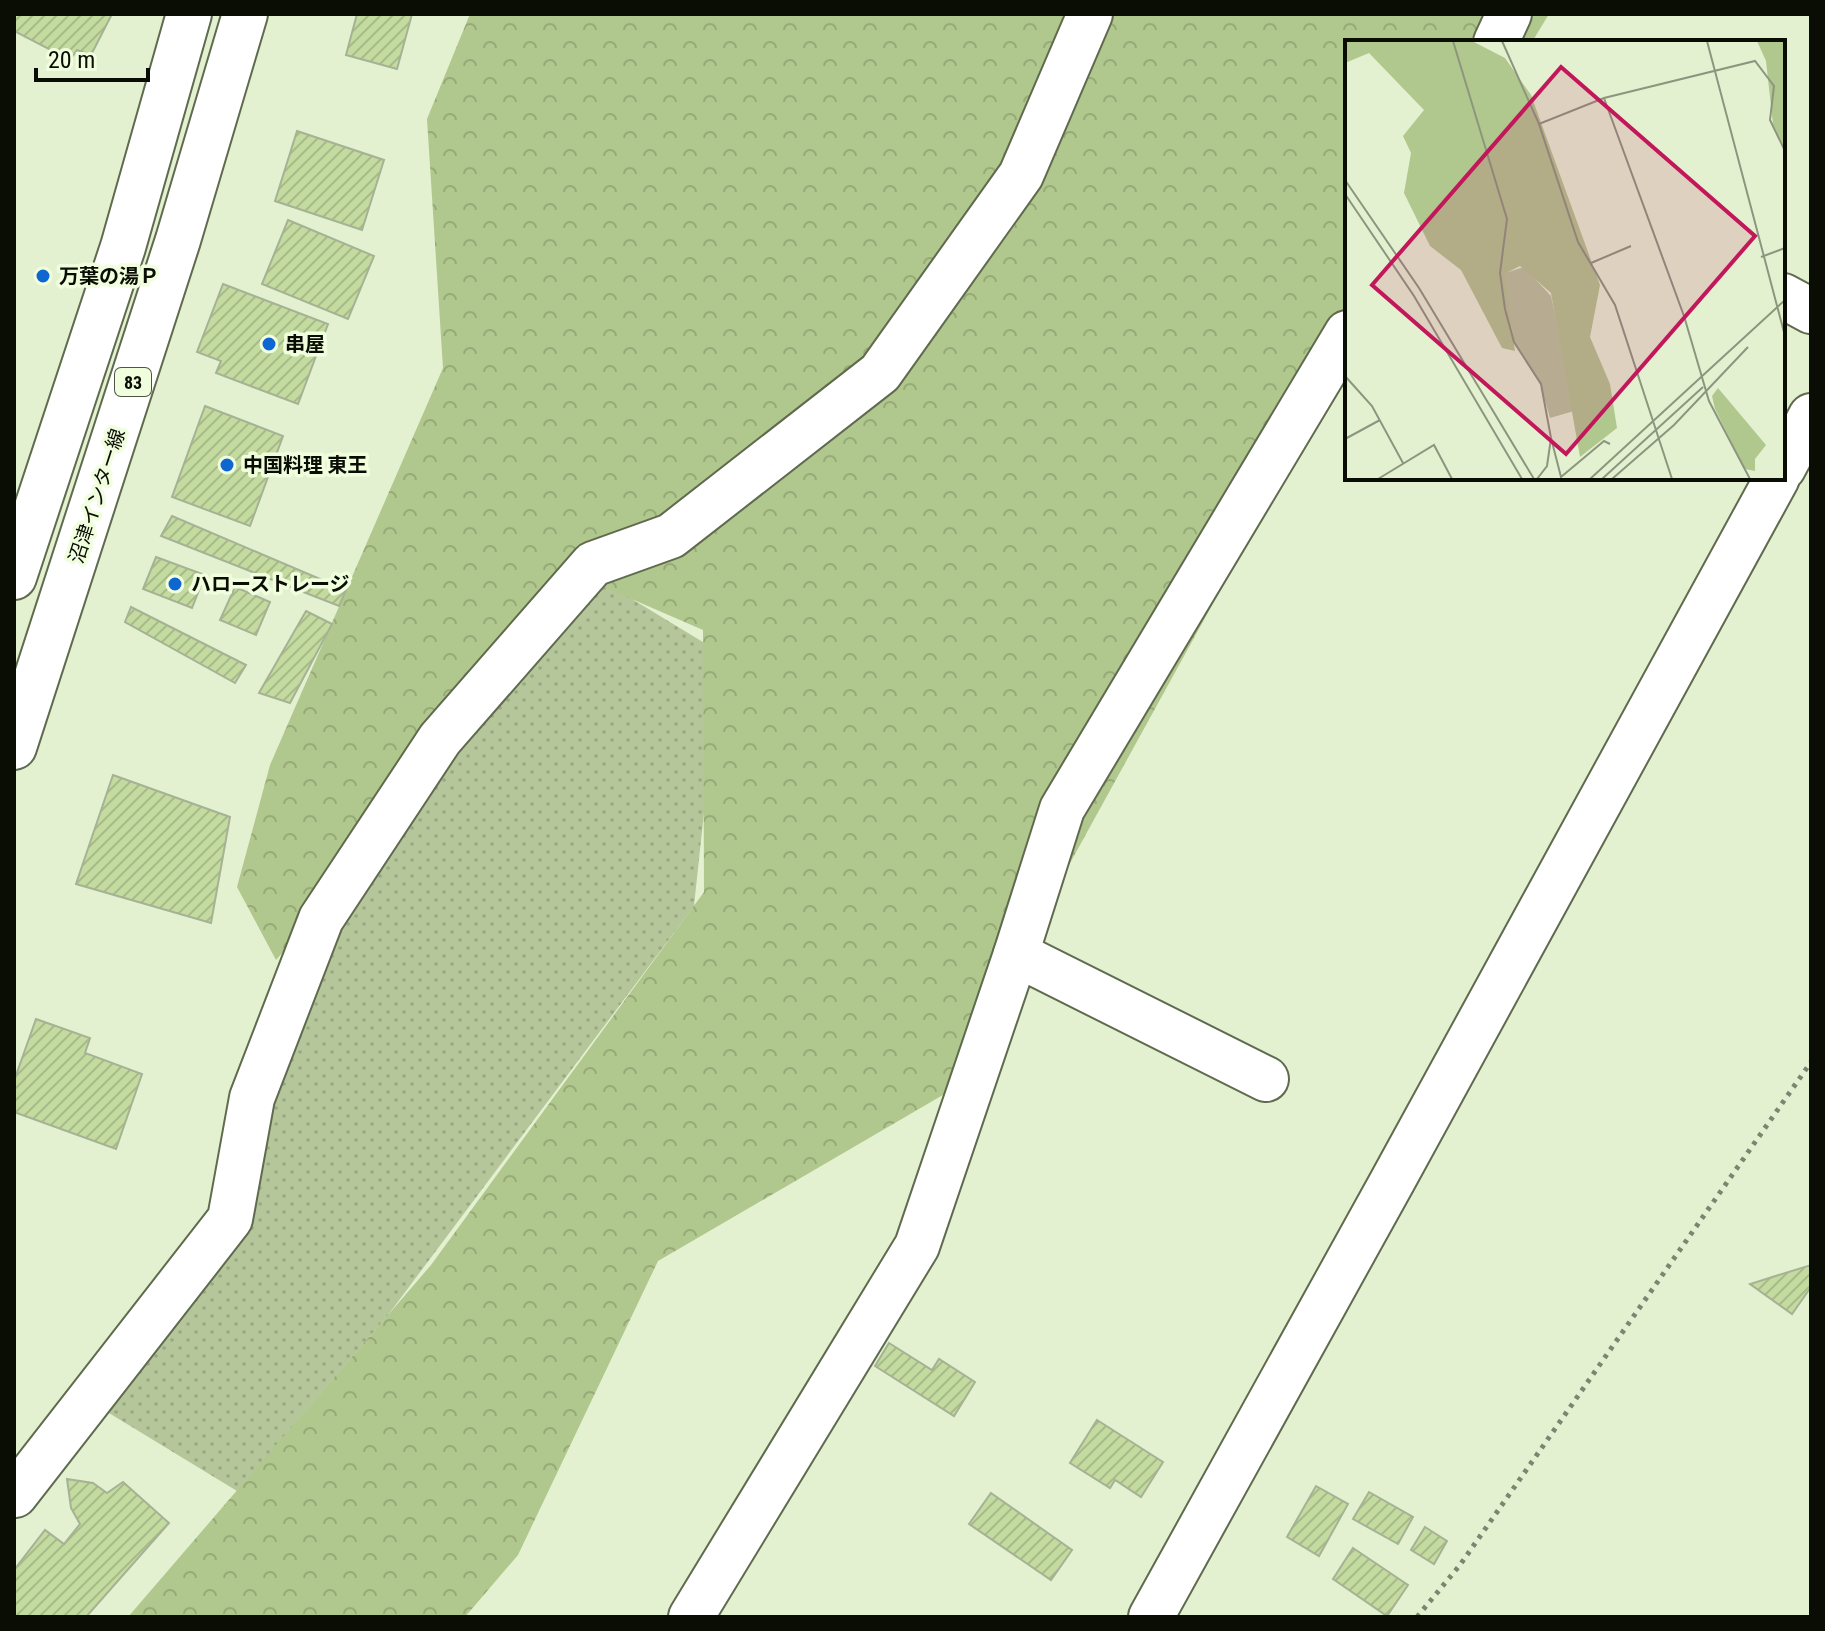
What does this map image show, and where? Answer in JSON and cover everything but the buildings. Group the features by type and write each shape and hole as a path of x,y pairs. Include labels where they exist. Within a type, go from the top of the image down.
{"street":[{"path":"14,577 123,247 189,14"},
{"name":"沼津インター線","path":"14,747 178,240 245,14"},
{"path":"14,1495 230,1219 252,1098 321,919 440,739 593,564 671,536 880,373 1021,175 1090,14"},
{"path":"1497,40 1509,14"},
{"path":"1785,297 1811,311"},
{"path":"691,1617 917,1246 1062,809 1345,336"},
{"path":"1785,464 1811,416"},
{"path":"1151,1617 1776,480"},
{"path":"1016,954 1266,1079"}],"path":[{"path":"1417,1617 1460,1565 1811,1062"}],"green space":[{"path":"470,14 1549,14 1533,40 1345,40 1345,364 948,1092 658,1261 518,1555 465,1617 128,1617 431,1265 704,892 703,630 604,587 276,960 237,887 270,765 443,368 427,119"},
{"path":"594,576 721,653 694,906 388,1315 237,1491 104,1410 220,1231 321,919"}],"place":[{"name":"万葉の湯Ｐ","path":"43,276"},
{"name":"串屋","path":"269,344"},
{"name":"中国料理 東王","path":"227,465"},
{"name":"ハローストレージ","path":"175,584"}]}
